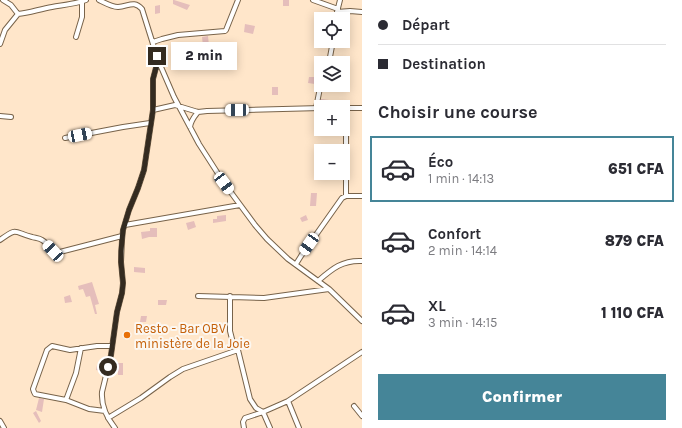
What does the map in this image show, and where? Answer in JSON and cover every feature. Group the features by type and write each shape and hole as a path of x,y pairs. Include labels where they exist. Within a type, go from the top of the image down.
{"street":[{"path":"3,0 11,5 18,14"},
{"path":"100,0 115,7 133,3 139,5 142,9 158,60 179,106 199,144 224,183 267,239 296,264 329,289 362,321"},
{"path":"153,42 178,36 225,31 238,0"},
{"path":"313,0 337,10 362,12"},
{"path":"337,10 340,0"},
{"path":"0,44 5,30 18,14 84,1 82,17 76,37"},
{"path":"115,428 105,412 101,397 111,355 117,312 122,293 122,236 129,210 144,170 153,110 153,79 158,60"},
{"path":"153,110 175,105 198,112 314,108"},
{"path":"350,108 362,108"},
{"path":"190,128 192,119 198,112"},
{"path":"0,116 11,117"},
{"path":"65,138 150,123"},
{"path":"345,136 346,196"},
{"path":"296,264 342,198 346,196 362,196"},
{"path":"124,225 240,205"},
{"path":"0,240 16,231 42,240 56,253 122,236"},
{"path":"318,281 334,267 344,263 362,261"},
{"path":"198,296 264,298 329,289"},
{"path":"230,296 230,331 233,343 238,350 250,399 256,408 263,412 270,428"},
{"path":"105,412 89,409 66,400 35,394 33,389 50,347 52,346 70,350 97,346 112,346"},
{"path":"66,400 76,373 81,348"},
{"path":"108,418 141,398 183,369 238,350"},
{"path":"244,428 243,422 245,418 288,401 362,352"},
{"path":"288,401 299,428"},
{"path":"354,406 362,416"},
{"path":"0,421 4,428"}],"building":[{"path":"173,0 190,5 187,10 173,4"},
{"path":"283,0 289,0 289,6 283,6"},
{"path":"160,5 160,13 155,14 155,6"},
{"path":"245,24 255,26 253,34 244,32"},
{"path":"208,36 209,46 203,46 202,37"},
{"path":"205,48 206,53 198,54 197,49"},
{"path":"309,77 314,77 314,84 308,83"},
{"path":"272,87 278,87 278,95 272,95"},
{"path":"311,193 317,193 316,206 310,206"},
{"path":"226,215 226,221 213,223 213,219 217,219 217,216"},
{"path":"306,215 308,220 302,222 300,218"},
{"path":"194,221 196,227 188,230 186,223"},
{"path":"150,228 157,228 157,237 142,239 141,232 150,231"},
{"path":"134,267 145,268 145,273 134,272"},
{"path":"92,282 99,304 95,305 97,314 95,314 90,296 86,297 83,289 79,290 78,286"},
{"path":"70,295 72,302 65,303 64,297"},
{"path":"158,300 167,300 166,305 158,305"},
{"path":"141,316 147,316 146,322 140,322"},
{"path":"153,324 159,326 157,331 151,330"},
{"path":"118,363 123,363 123,375 118,375"},
{"path":"97,365 104,367 103,372 96,370"},
{"path":"39,398 44,399 42,412 36,410"},
{"path":"36,411 41,421 39,423 33,413"}],"place":[{"name":"Resto - Bar OBV ministère de la Joie","path":"127,335"}],"route":[{"path":"108,367 117,312 122,293 123,283 121,251 123,230 144,170 153,110 153,79 158,60 157,56"}]}
